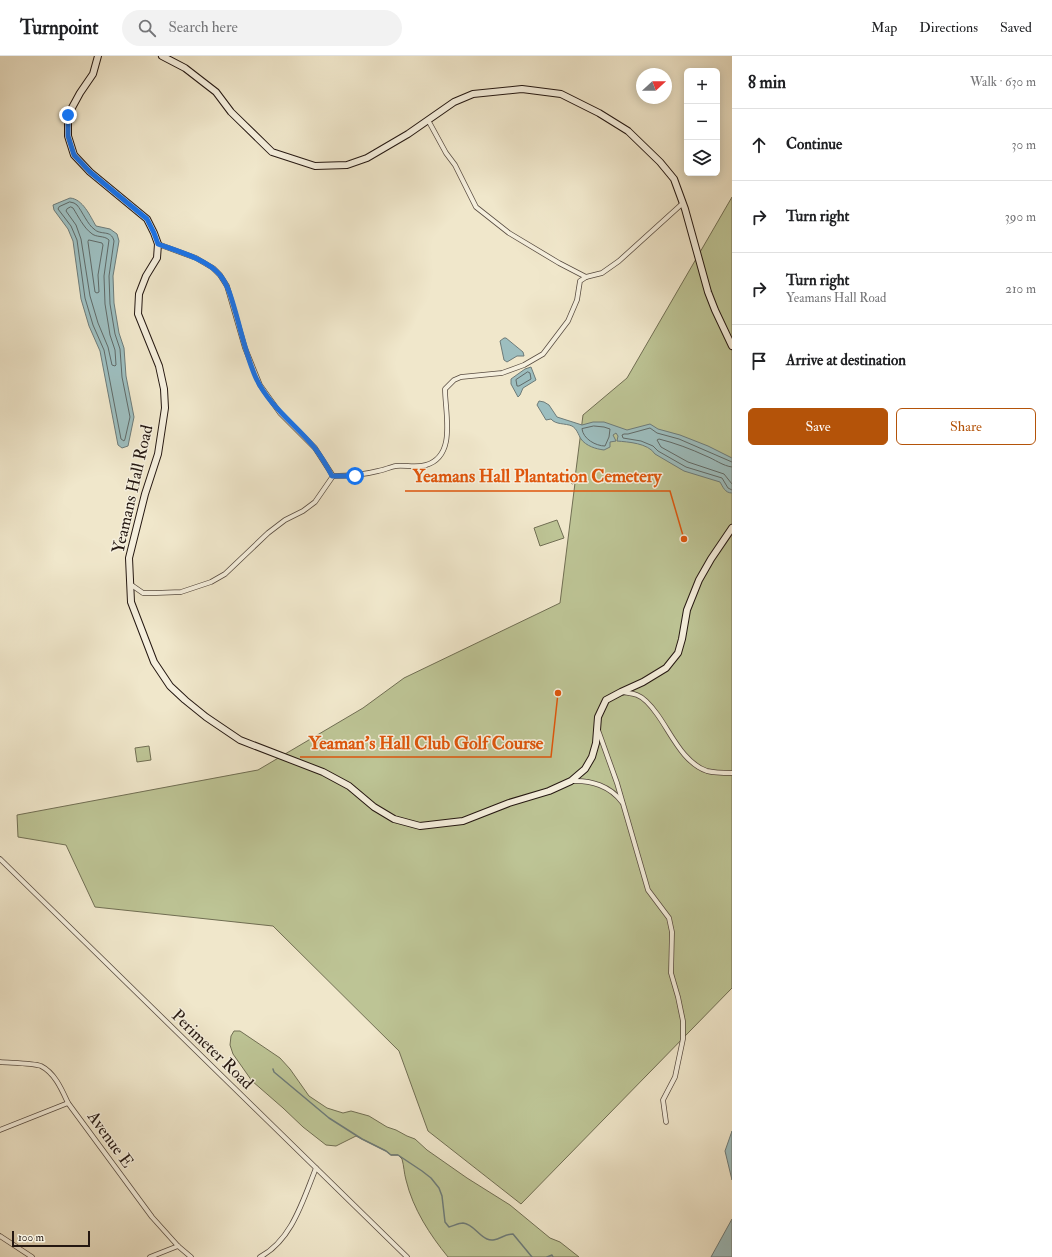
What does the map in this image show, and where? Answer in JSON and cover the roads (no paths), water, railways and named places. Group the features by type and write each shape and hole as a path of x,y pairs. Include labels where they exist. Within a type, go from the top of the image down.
{"street":[{"path":"98,56 93,74 80,93 68,115 68,136 74,155 90,172 147,219 158,244 196,258 213,268 220,275 227,286 245,348 260,385 280,413 315,448 332,476"},
{"path":"162,56 185,68 216,92 231,112 272,152 315,166 347,165 367,158 392,144 454,102 473,94 522,89 561,94 599,113 628,131 660,162 674,179 683,203 708,292 732,346"},
{"path":"428,120 446,153 455,165 476,207 509,233 559,263 586,277"},
{"path":"332,476 355,476 397,466 413,467 426,465 440,458 447,440 445,389 454,380 461,377 502,373 524,365 543,354 568,321 577,300 580,281 586,277 602,273 619,261 683,203"},
{"name":"Yeamans Hall Road","path":"158,244 157,258 146,276 140,294 138,314 144,332 160,366 164,389 165,408 158,454 145,494 129,558 131,602 154,662 170,686 185,700 206,717 240,740 323,772 348,786 374,807 394,819 420,826 463,821 548,791 571,781 585,769 592,757 596,743 598,717 606,700 643,682 666,668 678,653 688,610 699,580 732,528"},
{"path":"130,583 143,593 156,593 181,592 211,582 225,574 268,533 285,520 303,511 315,502 332,476"},
{"path":"621,692 637,695 645,700 655,711 685,756 695,764 707,771 732,773"},
{"path":"597,728 624,805 648,890 669,918 672,932 671,973 683,1021 683,1039 675,1077 663,1100 666,1122"},
{"path":"571,781 582,780 594,782 604,786 624,805"},
{"name":"Perimeter Road","path":"0,859 407,1257"},
{"name":"Avenue E","path":"0,1062 40,1066 50,1073 59,1084 68,1103 152,1217 178,1246 191,1257"},
{"path":"0,1130 68,1103"},
{"path":"260,1257 279,1243 294,1220 316,1168"},
{"path":"0,1236 32,1257"},
{"path":"150,1257 178,1246"}],"water":[{"path":"70,198 79,201 89,213 96,226 110,229 117,234 119,241 113,276 114,303 119,333 124,348 126,376 134,417 128,446 122,448 118,445 100,351 89,326 81,299 73,241 68,229 54,210 53,205"},
{"path":"504,338 523,352 524,356 517,356 507,362 504,360 500,341"},
{"path":"531,367 536,380 523,388 518,397 511,384 511,379 525,369"},
{"path":"539,401 549,405 557,417 582,425 593,422 604,422 627,430 650,424 658,429 680,435 708,446 732,458 732,493 726,491 720,482 684,471 655,454 648,447 617,441 618,436 616,433 613,435 616,441 610,442 610,447 604,450 591,447 581,439 574,427 555,422 551,419 546,420 537,405"},
{"path":"732,1131 732,1180 725,1151"},
{"path":"732,1219 732,1257 711,1257"}],"waterway":[{"path":"273,1069 274,1072 329,1118 391,1155 398,1155 431,1178 439,1188 442,1196 445,1222 449,1227 461,1223 467,1224 490,1240 513,1234 532,1257"},
{"path":"547,1257 552,1255 553,1257"}],"place":[{"name":"Yeamans Hall Plantation Cemetery","path":"684,539"},
{"name":"Yeaman's Hall Club Golf Course","path":"558,693"}]}
